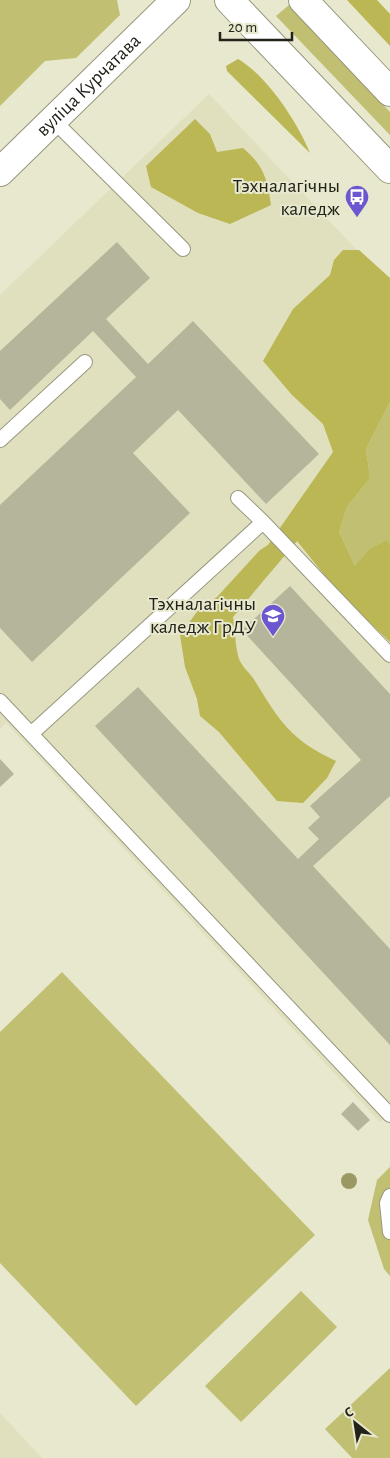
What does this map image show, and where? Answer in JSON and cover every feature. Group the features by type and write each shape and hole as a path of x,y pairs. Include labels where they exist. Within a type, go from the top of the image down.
{"main road":[{"name":"вуліца Курчатава","path":"0,172 176,0"},
{"path":"229,0 390,168"},
{"path":"303,0 390,92"}],"lane":[{"path":"53,120 183,249"},
{"path":"0,440 85,362"},
{"path":"238,498 390,655"},
{"path":"31,734 263,522"},
{"path":"0,701 390,1115"},
{"path":"390,1196 387,1203 390,1232"}],"shaded area":[{"path":"0,0 117,0 120,15 76,58 45,61 0,106"},
{"path":"347,0 377,0 390,14 390,46"},
{"path":"289,5 390,112 390,135 276,16"},
{"path":"238,59 260,76 280,100 310,153 227,71 226,66"},
{"path":"209,94 390,285 390,1113 380,1122 6,723 0,729 0,295"},
{"path":"195,119 210,134 217,152 243,148 256,161 266,180 271,205 230,224 198,213 151,187 146,166"},
{"path":"343,250 359,250 390,278 390,402 366,449 370,478 347,507 339,532 355,566 369,550 387,540 390,544 390,642 338,592 297,541 233,617 239,659 272,708 288,729 297,737 336,761 327,778 303,803 277,801 219,732 200,716 197,699 185,667 180,635 199,609 217,597 260,550 268,545 333,452 323,424 292,395 263,361 293,309 330,275 334,260"},
{"path":"390,402 390,544 387,540 355,566 339,532 347,507 370,478 366,449"},
{"path":"62,972 315,1235 136,1406 0,1263 0,1032"},
{"path":"390,1167 390,1276 384,1269 368,1220 377,1180"},
{"path":"301,1291 337,1327 241,1422 205,1386"},
{"path":"390,1368 390,1458 352,1458 325,1429"},
{"path":"0,1413 42,1458 0,1458"}],"building":[{"path":"117,242 150,278 106,319 148,364 193,321 319,454 266,504 178,410 133,453 190,513 32,662 0,628 0,505 136,377 93,331 10,410 0,399 0,351"},
{"path":"290,586 390,694 390,796 313,866 390,949 390,1045 95,726 138,687 298,859 319,839 308,828 320,817 310,806 361,760 242,630"},
{"path":"0,759 14,774 0,787"},
{"path":"353,1102 370,1120 358,1131 341,1114"}],"place":[{"name":"Тэхналагічны каледж","path":"357,218"},
{"name":"Тэхналагічны каледж ГрДУ","path":"273,637"}]}
